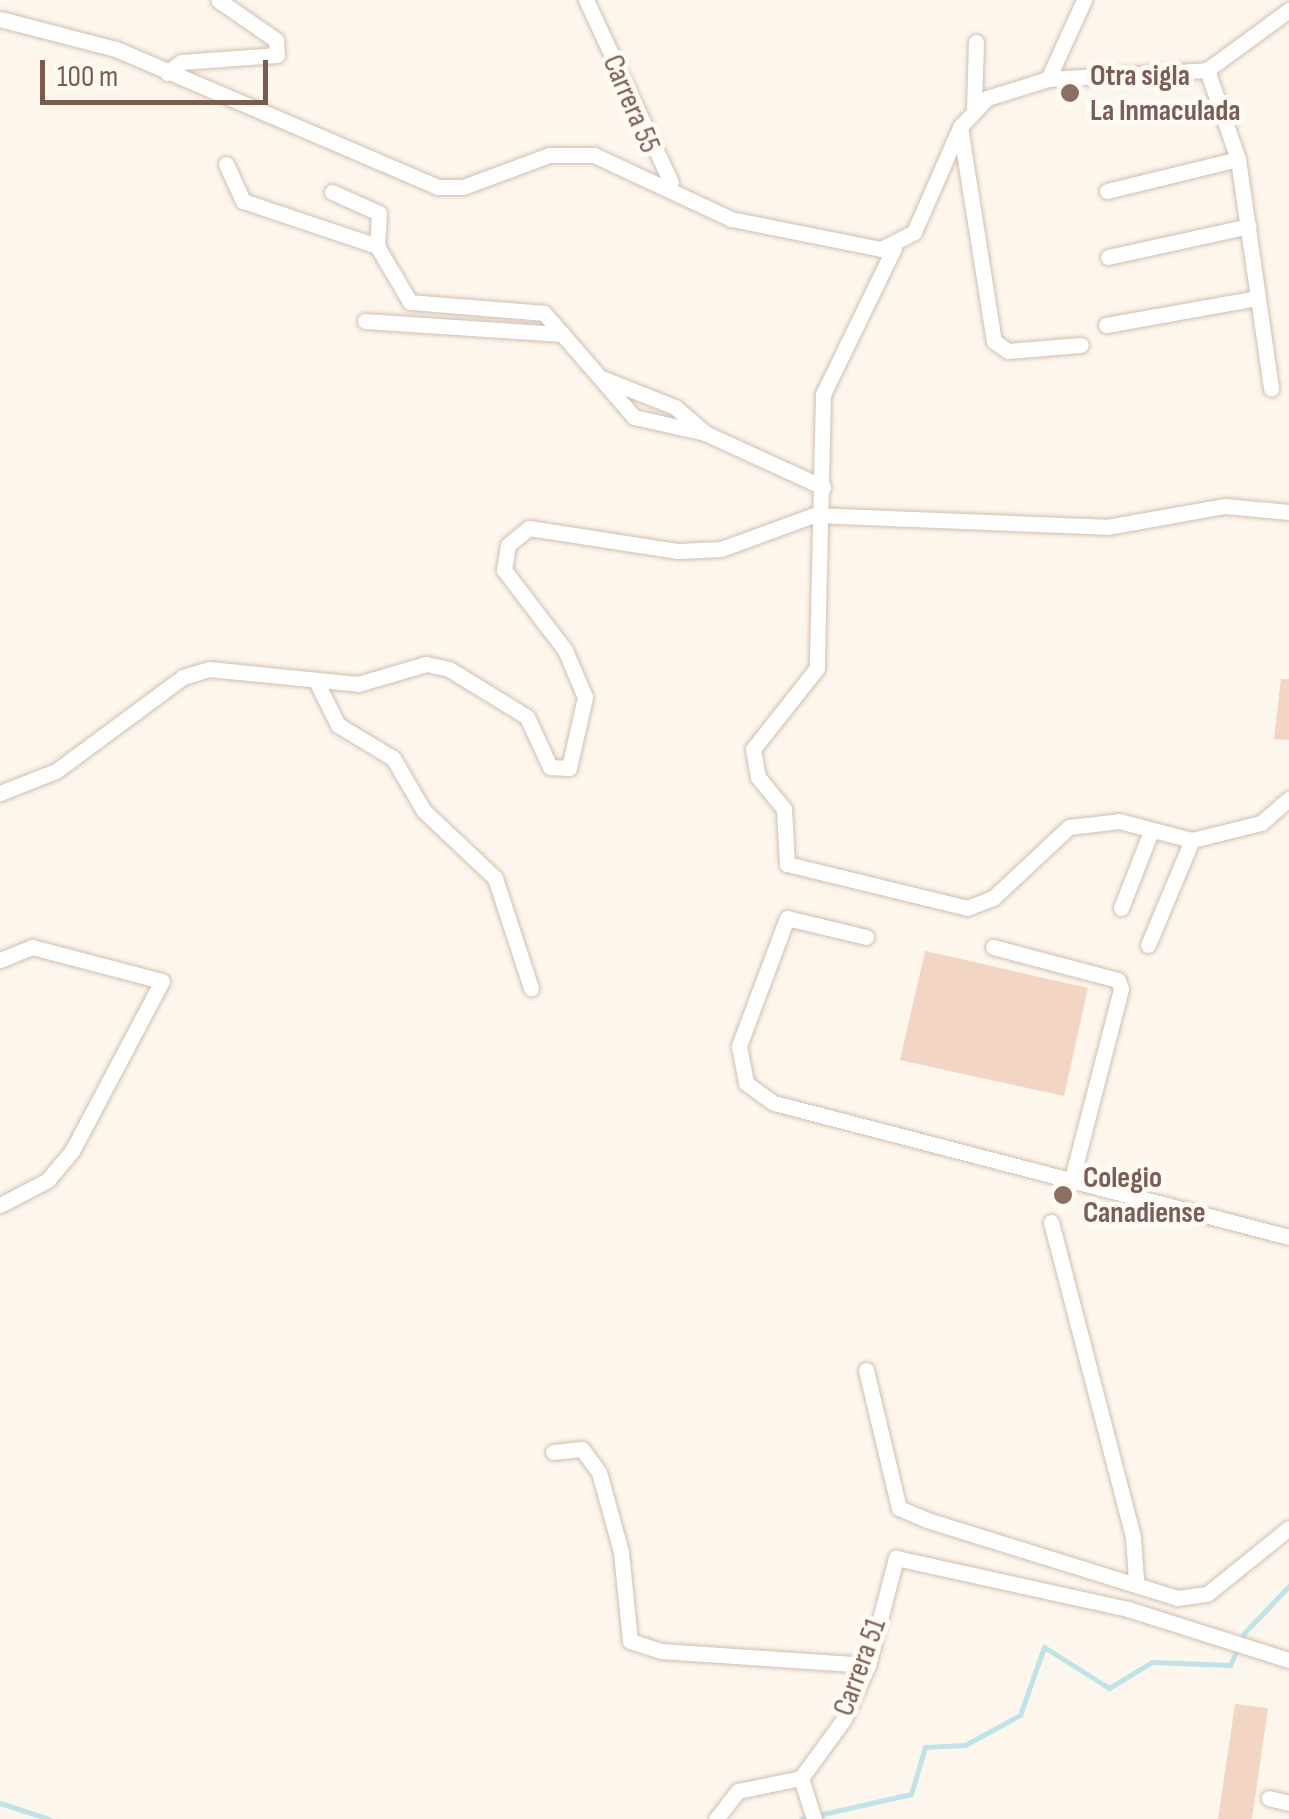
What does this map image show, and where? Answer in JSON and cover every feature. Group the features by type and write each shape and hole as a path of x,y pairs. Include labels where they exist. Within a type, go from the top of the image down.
{"street":[{"path":"167,73 205,58 277,55 276,40 218,0"},
{"name":"Carrera 55","path":"586,0 657,165 687,200"},
{"path":"1048,78 1084,0"},
{"path":"1289,10 1207,70 1048,78 974,108 960,127 914,232 894,248 823,394 823,487 814,515 817,668 753,748 758,777 784,809 788,864 967,908 993,898 1069,827 1095,819 1192,840 1261,823 1289,799"},
{"path":"0,19 116,49 438,186 583,154 622,161 687,200 747,224 894,248"},
{"path":"974,108 976,42"},
{"path":"1207,70 1238,158 1271,389"},
{"path":"960,127 994,341 1008,351 1081,345"},
{"path":"1107,191 1238,158"},
{"path":"226,164 243,200 376,246 416,305 544,312 634,417 705,433 823,487"},
{"path":"332,192 379,213 376,246"},
{"path":"1108,257 1249,226"},
{"path":"1106,326 1257,298"},
{"path":"365,321 564,334"},
{"path":"604,379 675,407 705,433"},
{"path":"0,793 56,771 183,677 209,669 317,684 358,684 426,664 449,669 527,717 550,767 569,768 584,696 565,650 515,595 504,570 508,545 529,528 720,549 814,515 1106,527 1225,506 1289,512"},
{"path":"317,684 338,726 394,758 424,811 494,878 531,988"},
{"path":"1121,908 1151,831"},
{"path":"1148,945 1192,840"},
{"path":"866,937 787,918 740,1046 746,1084 774,1103 1289,1237"},
{"path":"0,960 32,947 162,981 72,1151 48,1180 0,1205"},
{"path":"993,947 1118,980 1121,989 1071,1182"},
{"path":"1051,1222 1133,1537 1136,1580"},
{"path":"866,1370 899,1508 1136,1580 1176,1598 1206,1594 1289,1528"},
{"path":"553,1452 582,1448 599,1472 621,1552 630,1640 661,1651 868,1665"},
{"name":"Carrera 51","path":"801,1778 844,1719 868,1665 892,1560 1128,1610 1235,1649 1289,1660"},
{"path":"716,1819 738,1791 801,1778 813,1815"},
{"path":"1269,1798 1289,1803"}],"building":[{"path":"1281,679 1289,679 1289,740 1274,739"},
{"path":"925,951 1088,988 1064,1096 900,1060"},
{"path":"1235,1704 1268,1708 1252,1819 1218,1819"}],"waterway":[{"path":"801,1819 911,1794 925,1747 965,1745 1020,1715 1044,1647 1109,1688 1152,1662 1230,1665 1245,1632 1289,1586"},
{"path":"0,1803 49,1819"}],"place":[{"name":"Otra sigla La Inmaculada","path":"1070,93"},
{"name":"Colegio Canadiense","path":"1063,1195"}]}
